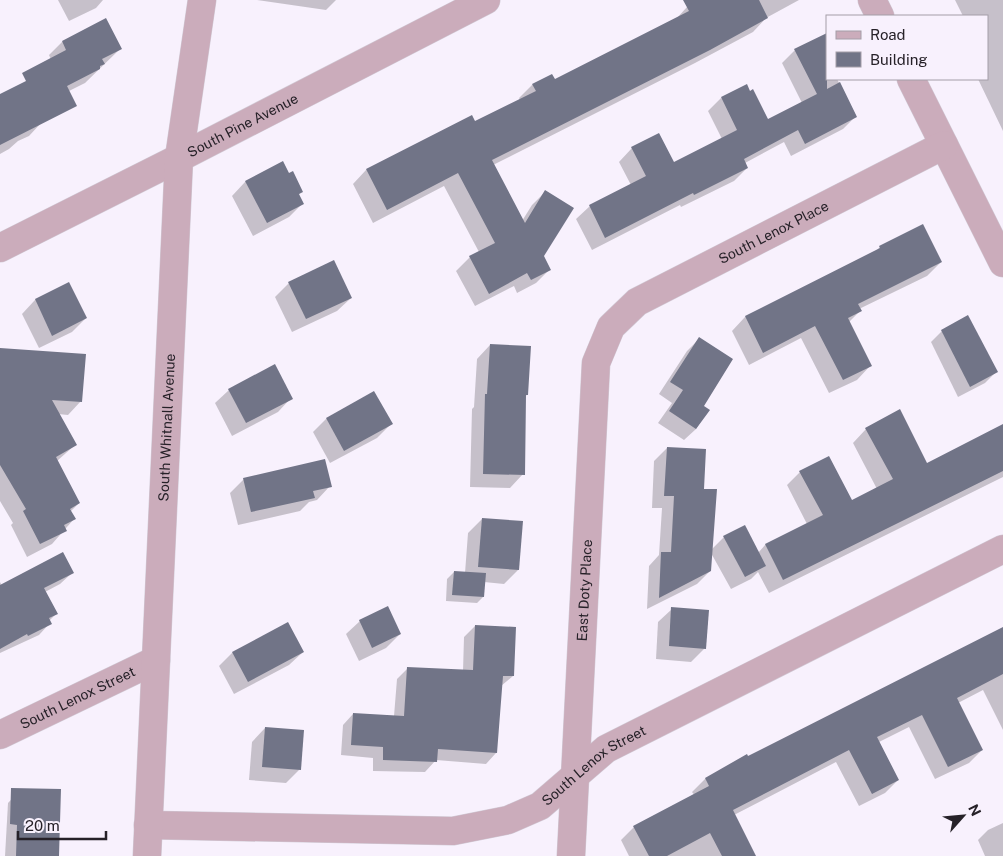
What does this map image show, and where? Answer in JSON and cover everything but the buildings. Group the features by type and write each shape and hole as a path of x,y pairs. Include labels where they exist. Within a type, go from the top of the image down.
{"street":[{"name":"South Whitnall Avenue","path":"147,856 179,158 202,0"},
{"path":"872,0 880,15"},
{"name":"South Pine Avenue","path":"0,248 179,158 481,1"},
{"path":"912,80 1003,263"},
{"name":"South Lenox Place","path":"611,328 637,302 944,145"},
{"name":"East Doty Place","path":"571,856 596,362 611,328"},
{"name":"South Lenox Street","path":"148,825 453,831 508,820 540,806 606,749 1003,549"},
{"name":"South Lenox Street","path":"0,735 156,660"}]}
